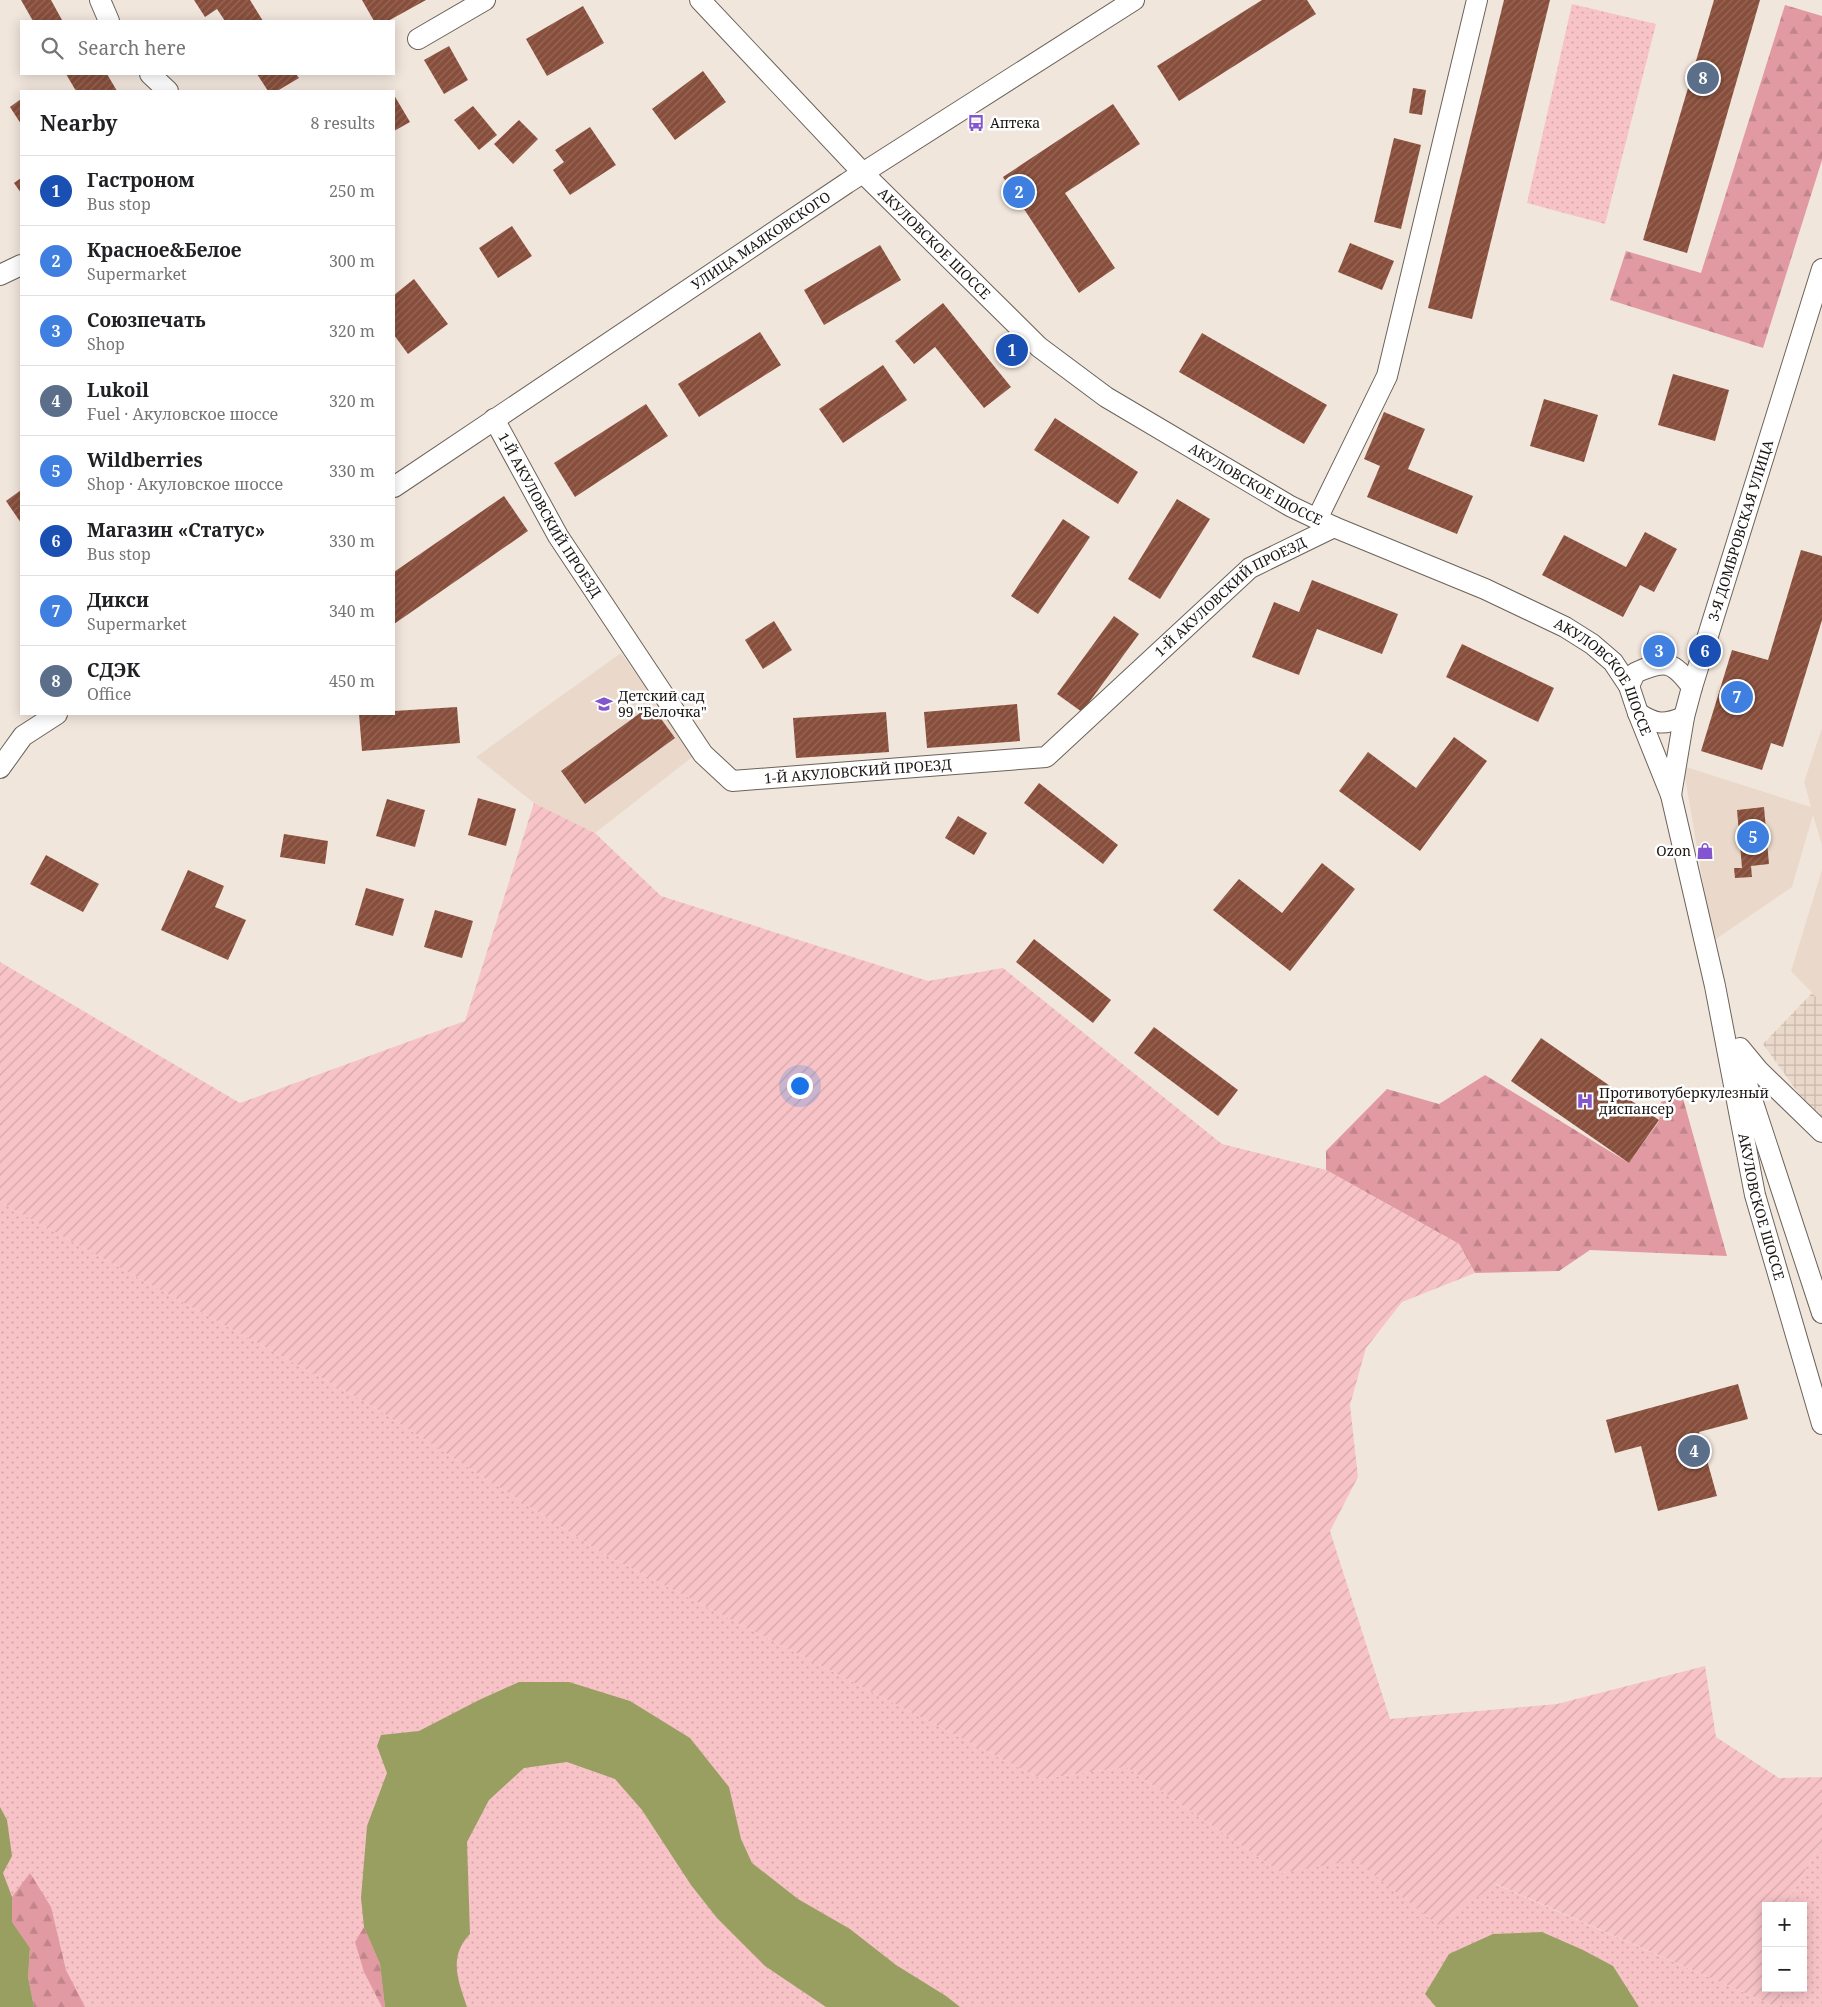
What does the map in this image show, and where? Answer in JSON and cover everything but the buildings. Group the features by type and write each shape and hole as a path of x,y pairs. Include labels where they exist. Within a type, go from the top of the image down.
{"street":[{"path":"418,39 485,0"},
{"name":"АКУЛОВСКОЕ ШОССЕ","path":"700,0 863,173 1039,348 1106,397 1290,506 1325,523 1485,589 1565,627 1592,644 1613,662 1629,686 1670,795 1715,986 1755,1195 1822,1424"},
{"name":"УЛИЦА МАЯКОВСКОГО","path":"395,486 863,173 1134,0"},
{"path":"1325,523 1387,376 1477,0"},
{"path":"151,75 167,90"},
{"path":"0,275 20,265"},
{"name":"3-Я ДОМБРОВСКАЯ УЛИЦА","path":"1670,795 1684,717 1692,687 1822,269"},
{"name":"1-Й АКУЛОВСКИЙ ПРОЕЗД","path":"494,419 558,536 703,754 732,781 1046,757 1250,568 1325,523"},
{"path":"1629,686 1636,673 1655,664 1669,665 1679,669 1692,687"},
{"path":"1638,713 1650,721 1662,723 1684,717"},
{"path":"0,768 23,736 56,715"},
{"name":"АКУЛОВСКОЕ ШОССЕ","path":"1715,986 1822,1314"},
{"path":"1725,1017 1740,1048 1759,1071 1822,1132"}],"shaded area":[{"path":"1572,4 1656,24 1605,224 1527,203"},
{"name":"Детский сад 99 \"Белочка\"","path":"621,653 695,755 595,833 534,803 476,757"},
{"path":"1822,728 1822,845 1813,815 1792,887 1713,941 1683,766 1811,807 1804,782"},
{"path":"534,803 595,833 661,896 928,981 1003,968 1222,1144 1326,1170 1459,1244 1475,1273 1402,1302 1366,1348 1350,1405 1358,1477 1330,1531 1390,1719 1557,1704 1705,1666 1716,1737 1779,1778 1822,1777 1822,1841 1787,1902 1762,1902 1762,1992 1780,1992 1782,2007 1777,2007 1496,1884 1438,1925 1355,1860 1282,1873 1126,1767 1041,1779 604,1554 369,1404 0,1202 0,962 240,1103 465,1021"},
{"path":"1822,870 1822,1003 1791,971"},
{"path":"1812,993 1822,1003 1822,1117 1807,1105 1763,1044"},
{"path":"0,1202 369,1404 604,1554 1041,1779 1126,1767 1282,1873 1355,1859 1438,1925 1495,1884 1777,2007 0,2007"},
{"path":"519,1682 569,1682 630,1701 690,1738 729,1787 741,1839 752,1863 798,1899 850,1929 896,1965 946,1996 960,2007 826,2007 765,1966 717,1918 691,1885 642,1810 615,1779 567,1762 524,1768 489,1800 467,1842 470,1934 459,1951 457,1969 467,2007 385,2007 380,1964 364,1927 361,1898 367,1826 387,1773 377,1746 381,1735 419,1731"},
{"path":"0,1807 7,1820 12,1856 3,1873 12,1897 12,1922 30,1948 28,1977 34,2007 0,2007"},
{"path":"1822,1841 1822,2007 1778,2007 1776,1992 1807,1992 1807,1902 1787,1902"},
{"path":"1542,1932 1613,1966 1639,2007 1436,2007 1425,1994 1449,1954 1493,1934"}],"green space":[{"path":"1785,5 1822,16 1822,160 1763,348 1610,300 1626,251 1701,273"},
{"path":"1485,1075 1629,1163 1659,1121 1661,1102 1682,1095 1727,1256 1590,1250 1559,1271 1475,1273 1459,1244 1326,1170 1326,1151 1387,1089 1439,1104"},
{"path":"30,1873 51,1907 66,1970 85,2007 34,2007 28,1977 30,1948 12,1922 12,1897"},
{"path":"364,1927 380,1964 385,2007 382,2007 364,1972 355,1942"}],"place":[{"name":"СДЭК","path":"1703,78"},
{"name":"Аптека","path":"976,123"},
{"name":"Красное&Белое","path":"1019,192"},
{"name":"Гастроном","path":"1012,350"},
{"name":"Союзпечать","path":"1659,651"},
{"name":"Магазин «Статус»","path":"1705,651"},
{"name":"Дикси","path":"1737,697"},
{"name":"Детский сад 99 \"Белочка\"","path":"604,704"},
{"name":"Wildberries","path":"1753,837"},
{"name":"Ozon","path":"1705,851"},
{"name":"Противотуберкулезный диспансер","path":"1585,1101"},
{"name":"Lukoil","path":"1694,1451"}]}
